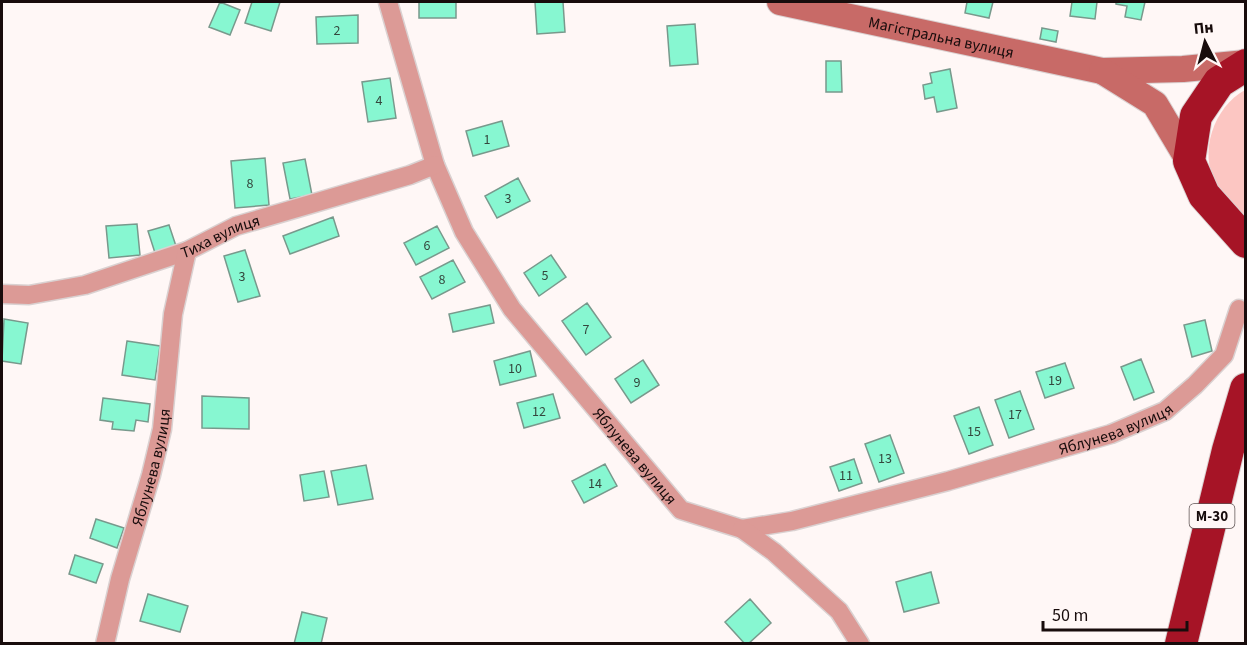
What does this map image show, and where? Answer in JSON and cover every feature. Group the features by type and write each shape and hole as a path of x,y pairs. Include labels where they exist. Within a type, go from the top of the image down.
{"highway":[{"path":"1245,64 1219,82 1196,116 1189,161 1204,195 1234,222 1245,242"},
{"name":"М-30","path":"1181,644 1245,389"}],"main road":[{"name":"Магістральна вулиця","path":"780,2 1102,71"},
{"path":"1102,71 1183,69 1245,64"},
{"path":"1102,71 1155,104 1189,161"}],"street":[{"name":"Яблунева вулиця","path":"388,2 435,165 464,232 513,309 681,510 742,529 792,521 948,481 1111,434 1165,411 1195,385 1224,355 1239,309"},
{"name":"Тиха вулиця","path":"2,294 29,296 85,285 187,251 236,226 410,175 435,165"},
{"name":"Яблунева вулиця","path":"105,644 120,579 151,475 162,429 174,314 187,251"},
{"path":"742,529 774,552 838,612 860,644"}],"shaded area":[{"path":"1245,90 1245,215 1229,201 1216,184 1211,171 1209,145 1217,119 1225,107"}],"building":[{"path":"220,2 240,10 230,35 209,27"},
{"path":"252,2 280,2 271,31 245,23"},
{"path":"419,2 456,2 456,18 419,18"},
{"path":"535,2 563,2 565,32 537,34"},
{"path":"967,2 993,2 989,18 965,13"},
{"path":"1072,2 1097,2 1095,19 1070,16"},
{"path":"1116,2 1145,2 1141,20 1125,17 1127,6 1116,4"},
{"path":"358,15 358,43 317,44 316,17"},
{"path":"695,24 698,64 670,66 667,26"},
{"path":"1042,28 1058,31 1056,42 1040,39"},
{"path":"826,61 841,61 842,92 826,92"},
{"path":"950,69 957,108 937,112 934,97 925,99 923,85 932,83 930,73"},
{"path":"390,78 396,118 368,122 362,82"},
{"path":"502,121 509,146 473,156 466,131"},
{"path":"265,158 269,205 235,208 231,161"},
{"path":"305,159 312,195 290,199 283,163"},
{"path":"518,178 530,201 497,218 485,196"},
{"path":"333,217 339,236 290,254 283,236"},
{"path":"137,224 140,255 109,258 106,226"},
{"path":"169,225 177,249 156,256 148,231"},
{"path":"437,226 449,248 416,265 404,243"},
{"path":"245,250 260,296 238,302 224,256"},
{"path":"551,255 566,277 539,296 524,273"},
{"path":"453,260 465,282 432,299 420,277"},
{"path":"587,303 611,337 586,355 562,321"},
{"path":"490,305 494,323 453,332 449,314"},
{"path":"4,319 28,323 21,364 2,361"},
{"path":"1205,320 1212,351 1192,357 1184,325"},
{"path":"127,341 160,346 155,380 122,375"},
{"path":"530,351 536,376 500,385 494,361"},
{"path":"1141,359 1154,392 1134,400 1121,367"},
{"path":"643,360 659,385 631,403 615,379"},
{"path":"1065,363 1074,388 1045,398 1036,372"},
{"path":"1020,391 1034,429 1009,438 995,400"},
{"path":"553,394 560,418 524,428 517,403"},
{"path":"202,396 249,398 249,429 202,428"},
{"path":"103,398 150,404 148,422 136,420 134,431 112,429 113,422 100,420"},
{"path":"979,407 993,445 969,454 954,416"},
{"path":"890,435 904,473 879,482 865,444"},
{"path":"854,459 862,483 839,491 830,467"},
{"path":"605,464 617,486 584,503 572,481"},
{"path":"366,465 373,499 338,505 331,471"},
{"path":"324,471 329,497 304,501 300,475"},
{"path":"96,519 124,528 117,548 90,538"},
{"path":"75,555 103,564 96,583 69,574"},
{"path":"931,572 939,603 904,612 896,582"},
{"path":"148,594 188,606 180,632 140,621"},
{"path":"750,599 771,623 748,644 745,644 725,622"},
{"path":"302,612 327,618 321,644 294,644"}]}
